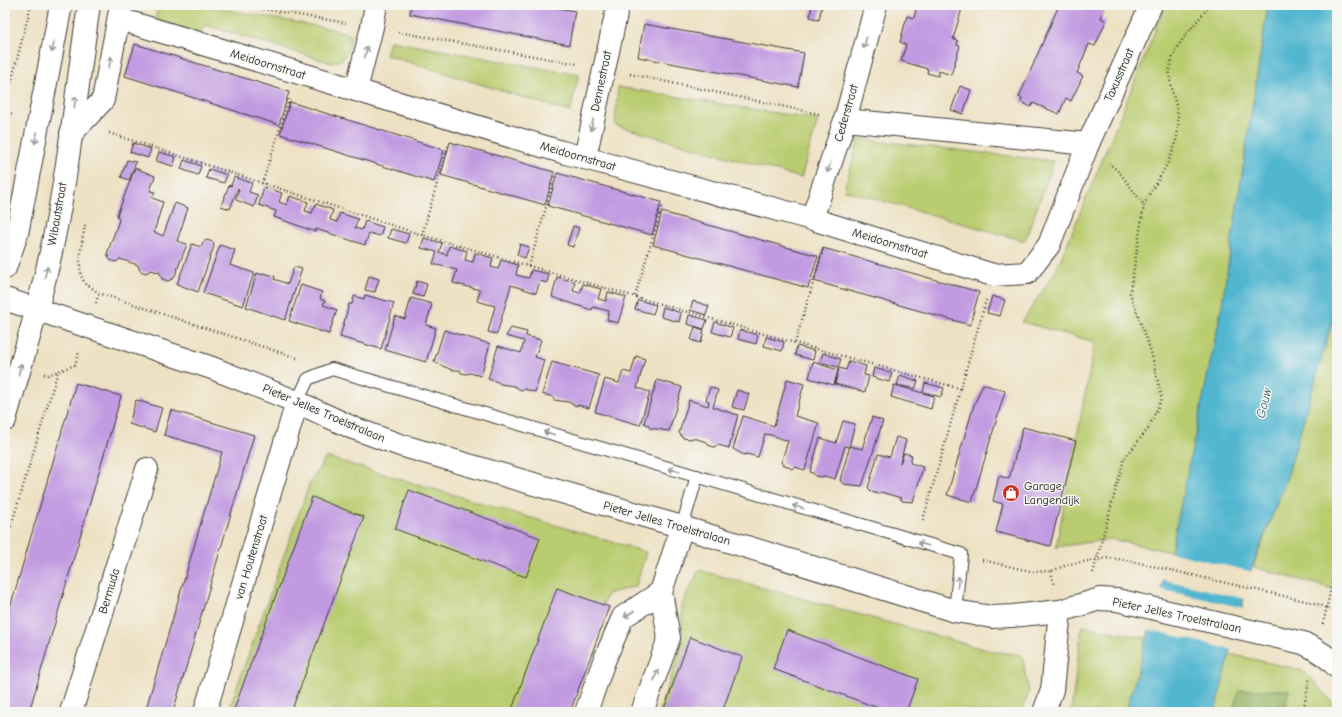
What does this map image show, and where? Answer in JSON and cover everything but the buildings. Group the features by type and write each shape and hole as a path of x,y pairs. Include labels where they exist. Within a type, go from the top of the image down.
{"street":[{"path":"5,268 17,234 61,5"},
{"name":"Wibautstraat","path":"5,420 37,310 52,247 71,134 89,5"},
{"path":"356,90 376,5"},
{"name":"Dennestraat","path":"585,158 603,68 618,5"},
{"name":"Cederstraat","path":"821,222 845,120 876,5"},
{"name":"Taxusstraat","path":"1088,144 1151,5"},
{"name":"Meidoornstraat","path":"71,134 103,100 120,12 298,73 562,152 821,222 993,275 1027,273 1040,259 1049,245 1088,144"},
{"path":"845,120 1088,144"},
{"name":"Pieter Jelles Troelstralaan","path":"5,299 212,368 297,402 353,428 400,445 682,527 955,610 992,618 1060,611 1085,602 1100,599 1117,600 1288,639 1316,650 1331,660 1337,667"},
{"name":"van Houtenstraat","path":"205,712 297,402"},
{"name":"Bermuda","path":"72,712 147,469"},
{"path":"642,712 669,638 661,592 682,527"},
{"path":"586,712 604,661 622,617 661,592"},
{"path":"1044,712 1052,690 1060,611"}],"lane":[{"path":"297,402 308,379 332,369 960,554 955,610"},
{"path":"682,527 697,476"}],"path":[{"path":"5,106 31,5"},
{"path":"239,5 603,68 845,120"},
{"path":"1085,602 1124,459 1148,429 1162,398 1151,352 1130,293 1144,206 1152,188 1168,166 1178,128 1176,102 1170,80 1171,60 1182,41 1210,5"},
{"path":"262,184 298,73"},
{"path":"422,235 455,120"},
{"path":"107,132 262,184 422,235 962,390"},
{"path":"1088,144 1120,174 1144,206"},
{"path":"529,266 562,152"},
{"path":"636,296 670,181"},
{"path":"795,343 821,222"},
{"path":"80,254 84,280 99,292 332,369"},
{"path":"916,542 962,390 993,275"},
{"path":"75,366 80,352"},
{"path":"5,546 58,371"},
{"path":"960,554 1034,572 1051,571 1070,564 1108,558 1126,560 1314,603 1337,611"}],"green space":[{"path":"158,5 201,5 332,29 351,35 349,48 343,59 332,63 205,25 200,33 155,20"},
{"path":"1165,5 1268,5 1221,311 1171,552 1111,539 1056,547 1095,342 1022,322 1054,274"},
{"path":"390,41 579,75 570,112 386,55"},
{"path":"618,87 818,120 801,178 615,125"},
{"path":"859,139 1054,161 1025,241 844,190"},
{"path":"1337,305 1337,590 1253,567 1287,477"},
{"path":"326,457 646,552 636,586 607,594 566,712 228,712 309,485"},
{"path":"699,570 991,651 1022,655 1029,692 1021,712 659,712 682,645 682,604"},
{"path":"1082,626 1147,638 1126,712 1071,712"},
{"path":"1230,654 1301,670 1316,683 1337,708 1337,712 1215,712"},
{"path":"1239,690 1289,690 1284,712 1232,712"}],"water":[{"name":"Gouw","path":"1268,5 1337,5 1337,305 1287,477 1252,567 1215,712 1126,712 1171,552 1221,311"}],"pier":[{"path":"1169,552 1253,572 1246,599 1161,579"},
{"path":"1159,589 1244,608 1233,650 1147,629"}],"place":[{"name":"Garage Langendijk","path":"1011,493"}]}
